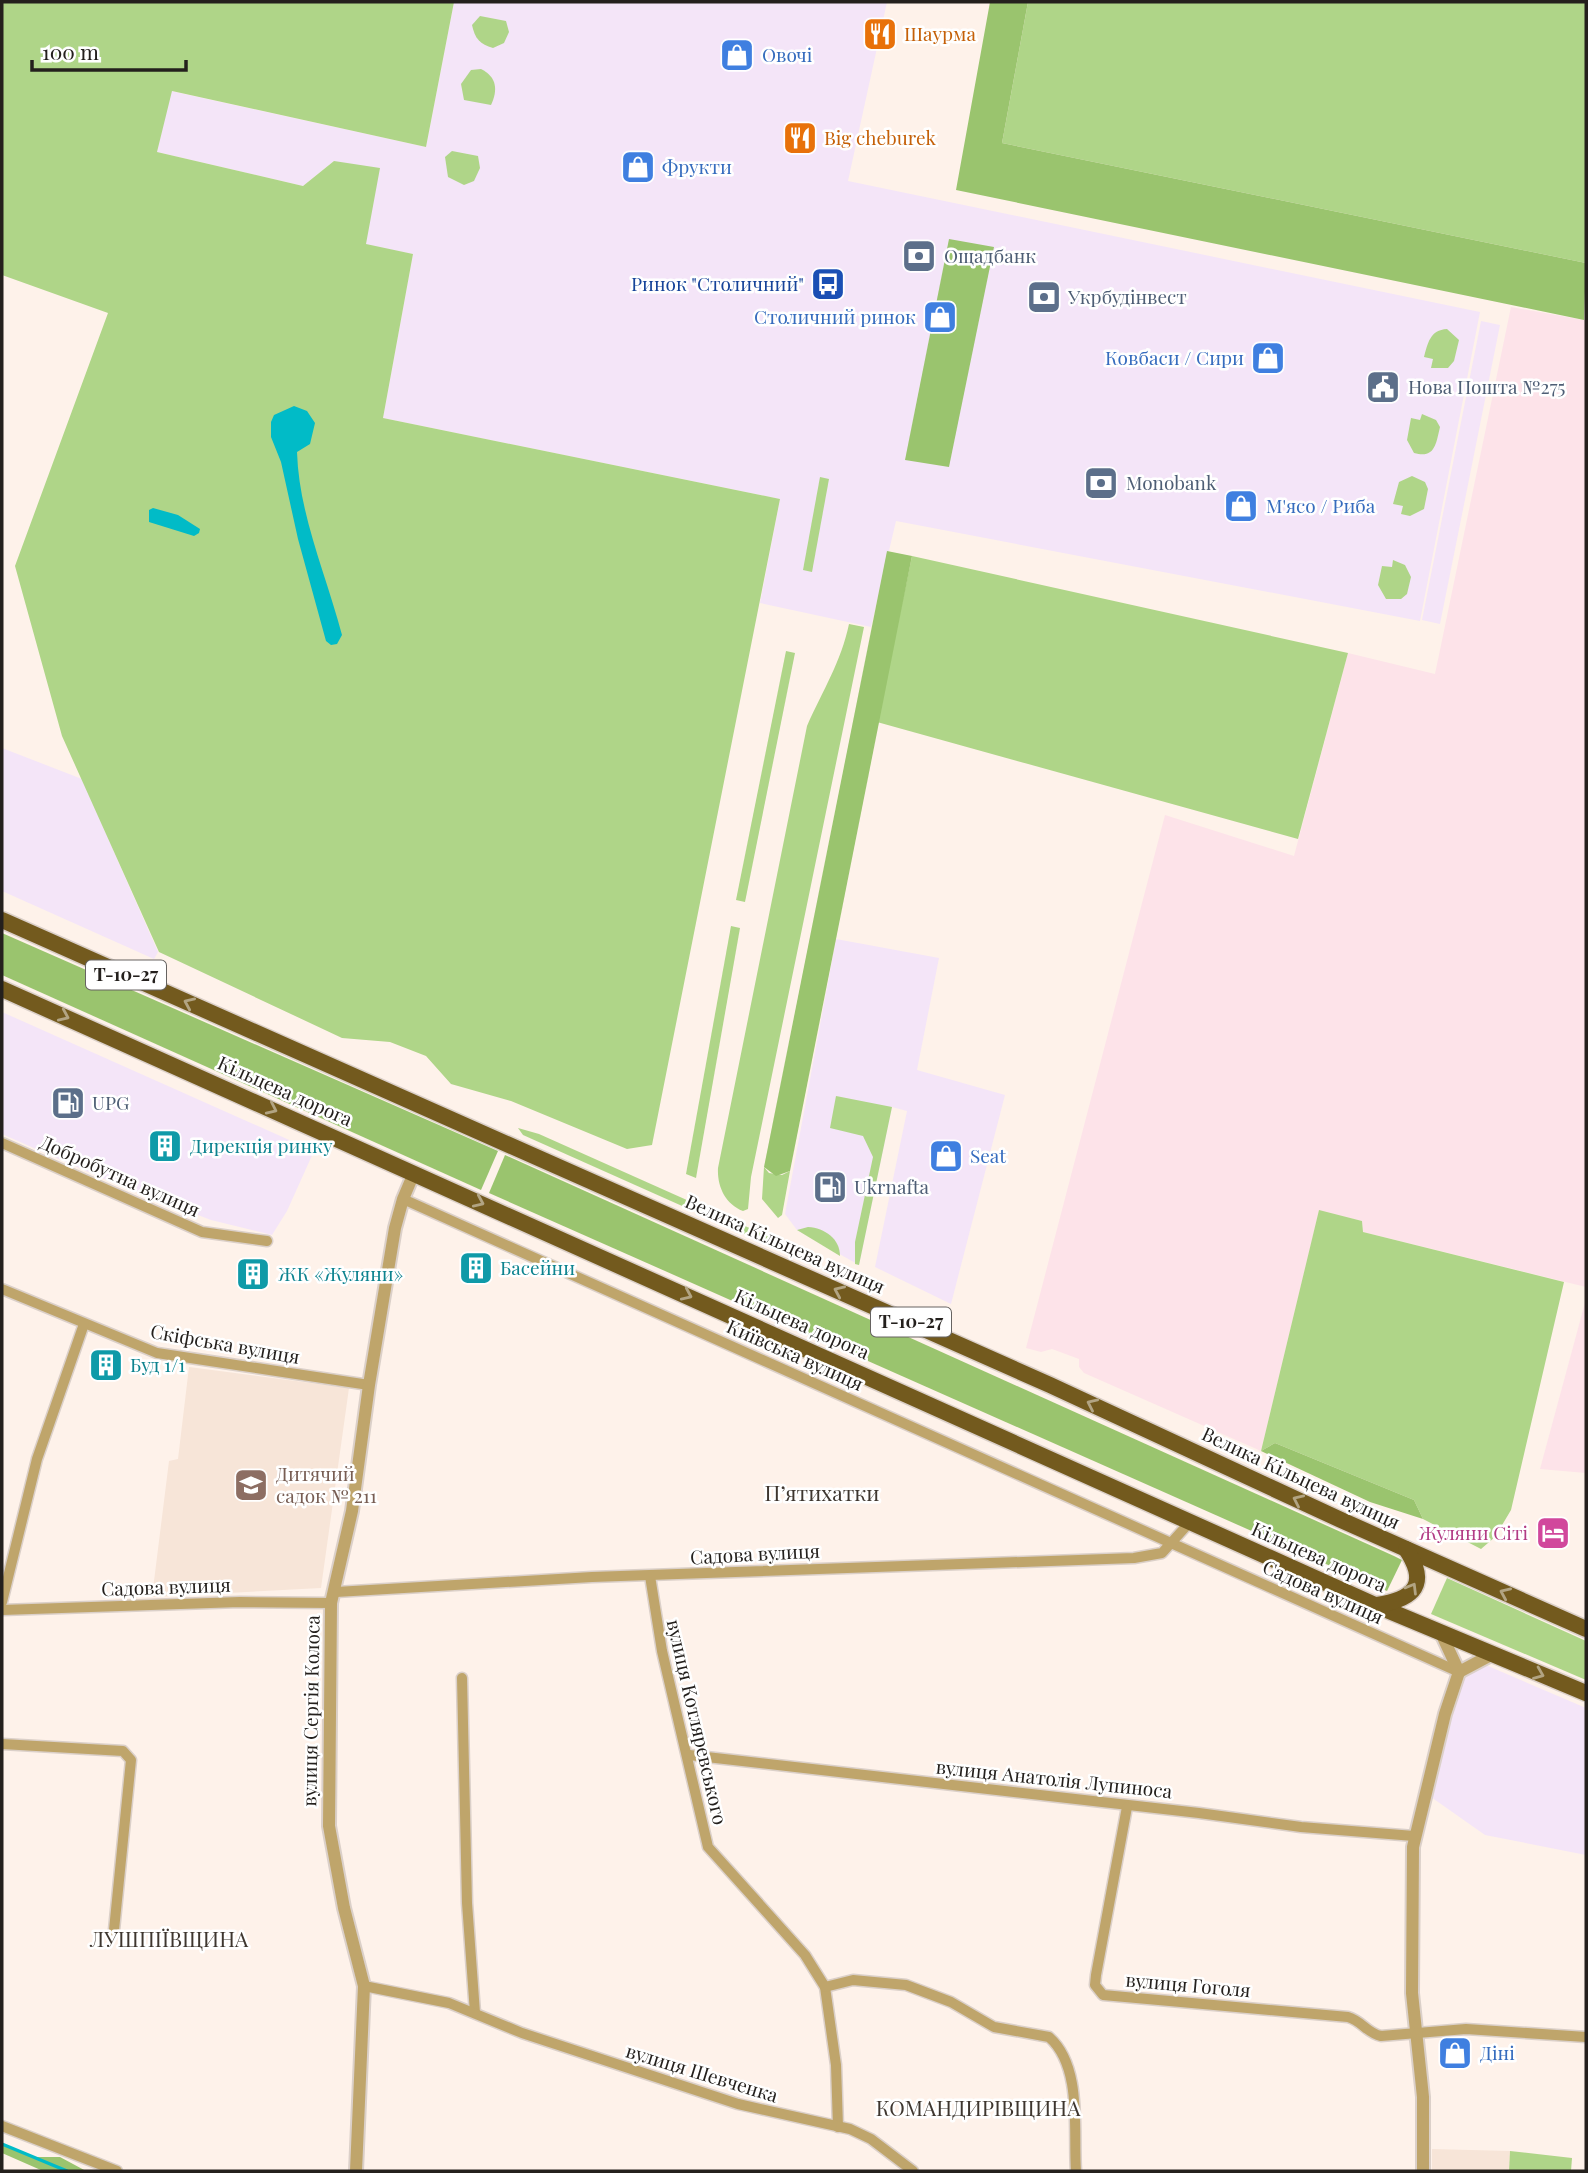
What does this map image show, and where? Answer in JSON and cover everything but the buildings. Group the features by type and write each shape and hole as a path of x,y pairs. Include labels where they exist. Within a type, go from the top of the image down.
{"highway":[{"name":"Велика Кільцева вулиця","path":"2,920 1038,1379 1586,1629"},
{"name":"Кільцева дорога","path":"2,989 1375,1605 1586,1693"},
{"path":"1375,1605 1405,1599 1414,1590 1417,1569 1406,1549"}],"street":[{"name":"Добробутна вулиця","path":"2,1143 201,1232 267,1241"},
{"name":"вулиця Сергія Колоса","path":"356,2171 364,1986 344,1908 329,1826 334,1597 352,1511 369,1385 402,1199 414,1173"},
{"name":"Київська вулиця","path":"402,1199 1172,1545"},
{"name":"Скіфська вулиця","path":"2,1289 157,1353 369,1385"},
{"path":"2,1602 37,1459 84,1324"},
{"path":"1172,1545 1190,1522"},
{"name":"Садова вулиця","path":"2,1610 240,1602 650,1576 1134,1558 1162,1553 1172,1545 1459,1672"},
{"name":"вулиця Котляревського","path":"650,1576 662,1651 711,1852 733,1872 805,1955 825,1987 836,2065 838,2127"},
{"path":"1423,2171 1423,2097 1415,2034 1412,1965 1414,1836 1459,1672 1441,1633"},
{"path":"1459,1672 1491,1655"},
{"path":"462,1678 467,1903 475,2013"},
{"path":"2,1744 123,1751 131,1760 114,1930"},
{"name":"вулиця Анатолія Лупиноса","path":"689,1755 1301,1827 1414,1836"},
{"name":"вулиця Гоголя","path":"1127,1807 1096,1975 1095,1985 1103,1995 1314,2012 1361,2021 1372,2034 1415,2034"},
{"path":"825,1987 853,1980 906,1985 951,2001 994,2027 1049,2037 1062,2054 1070,2080 1076,2171"},
{"name":"вулиця Шевченка","path":"364,1986 396,1990 475,2013 522,2033 738,2104 838,2127 871,2139 913,2171"},
{"path":"1415,2034 1466,2029 1586,2037"},
{"path":"2,2126 117,2171"}],"shaded area":[{"name":"Столичний ринок","path":"454,2 887,2 848,181 1480,312 1420,621 896,521 871,627 760,603 780,499 383,418 413,254 366,245 334,161 303,186 157,152 171,91 426,147"},
{"path":"1511,307 1584,320 1586,312 1586,1287 1363,1232 1362,1221 1319,1211 1261,1451 1084,1373 1079,1367 1079,1359 1052,1349 1041,1352 1026,1348 1165,815 1294,856 1348,653 1435,674"},
{"path":"1481,321 1500,325 1440,624 1422,620"},
{"path":"2,748 82,779 158,952 154,959 2,891"},
{"path":"836,939 939,958 917,1070 1005,1095 951,1304 875,1267 907,1111 892,1107 859,1265 797,1230 785,1214"},
{"path":"2,1012 314,1151 287,1211 272,1235 211,1220 102,1178 2,1134"},
{"path":"1586,1299 1586,1473 1540,1469"},
{"name":"Дитячий садок № 211","path":"189,1367 349,1388 321,1588 152,1597 169,1461 178,1459"},
{"path":"1488,1666 1586,1708 1586,1855 1485,1835 1431,1797 1461,1683 1474,1668"},
{"path":"1432,2149 1510,2151 1509,2171 1432,2171"}],"green space":[{"path":"2,2 454,2 426,147 172,91 157,152 303,186 334,161 380,168 366,244 413,254 383,418 780,499 652,1145 627,1149 511,1101 451,1084 426,1056 390,1042 342,1038 159,952 62,736 15,566 108,313 2,275"},
{"path":"990,2 1028,2 1002,143 1586,263 1584,320 956,190"},
{"path":"1028,2 1586,2 1586,263 1002,143"},
{"path":"480,16 506,21 509,32 504,43 493,48 479,40 472,25"},
{"path":"481,69 495,84 491,105 464,100 461,84 471,70"},
{"path":"452,151 478,156 480,168 474,181 464,185 448,177 445,157"},
{"path":"949,239 994,247 949,467 905,460"},
{"path":"1447,329 1459,340 1454,361 1448,368 1431,368 1433,359 1424,357 1429,342 1437,332"},
{"path":"1422,414 1436,420 1440,427 1433,449 1426,454 1414,453 1407,440 1411,418 1420,420"},
{"path":"1412,476 1425,482 1428,489 1424,509 1410,516 1401,514 1403,506 1393,504 1399,482"},
{"path":"820,477 829,479 812,572 803,570"},
{"path":"887,551 912,556 790,1171 776,1176 764,1167"},
{"path":"912,556 1348,653 1298,839 877,722"},
{"path":"1393,560 1405,565 1411,577 1407,594 1401,599 1386,599 1378,585 1382,566 1392,567"},
{"path":"849,624 864,627 751,1177 748,1209 743,1211 731,1204 723,1194 718,1168 807,726 836,663"},
{"path":"786,651 795,653 745,902 736,900"},
{"path":"731,926 740,928 696,1178 686,1174"},
{"path":"2,933 498,1151 481,1190 2,975"},
{"path":"836,1096 892,1107 859,1265 855,1264 855,1242 873,1157 863,1136 830,1128"},
{"path":"518,1128 539,1134 783,1243 828,1271 523,1135"},
{"path":"505,1155 1402,1560 1387,1591 489,1193"},
{"path":"764,1167 769,1173 782,1175 790,1171 782,1215 778,1218 762,1199"},
{"path":"1319,1210 1362,1221 1363,1232 1564,1282 1511,1510 1495,1537 1481,1549 1423,1519 1414,1500 1275,1443 1261,1451"},
{"path":"808,1227 830,1235 837,1244 840,1256 797,1230"},
{"path":"1275,1443 1414,1500 1423,1519 1370,1502 1261,1451"},
{"path":"1447,1578 1586,1641 1586,1680 1431,1614"},
{"path":"2,2144 33,2157 60,2157 86,2171 43,2171 2,2153"},
{"path":"1510,2151 1572,2158 1571,2171 1509,2171"}],"water":[{"path":"294,406 307,411 315,423 310,444 297,452 299,475 308,522 342,635 337,644 331,645 326,641 298,539 281,462 271,437 274,415"},
{"path":"153,508 178,515 200,529 199,533 194,536 149,522 149,510"}],"waterway":[{"path":"2,2144 67,2171"}],"place":[{"name":"Шаурма","path":"880,34"},
{"name":"Овочі","path":"737,55"},
{"name":"Big cheburek","path":"800,138"},
{"name":"Фрукти","path":"638,167"},
{"name":"Ощадбанк","path":"919,256"},
{"name":"Ринок \"Столичний\"","path":"828,284"},
{"name":"Укрбудінвест","path":"1044,297"},
{"name":"Столичний ринок","path":"940,317"},
{"name":"Ковбаси / Сири","path":"1268,358"},
{"name":"Нова Пошта №275","path":"1383,387"},
{"name":"Monobank","path":"1101,483"},
{"name":"М'ясо / Риба","path":"1241,506"},
{"name":"UPG","path":"68,1103"},
{"name":"Дирекція ринку","path":"165,1146"},
{"name":"Seat","path":"946,1156"},
{"name":"Ukrnafta","path":"830,1187"},
{"name":"Басейни","path":"476,1268"},
{"name":"ЖК «Жуляни»","path":"253,1274"},
{"name":"Буд 1/1","path":"106,1365"},
{"name":"Дитячий садок № 211","path":"251,1485"},
{"name":"Жуляни Сіті","path":"1553,1533"},
{"name":"Діні","path":"1455,2053"}],"district":[{"name":"Пʼятихатки","path":"822,1494"},
{"name":"ЛУШПІЇВЩИНА","path":"169,1940"},
{"name":"КОМАНДИРІВЩИНА","path":"978,2109"}]}
